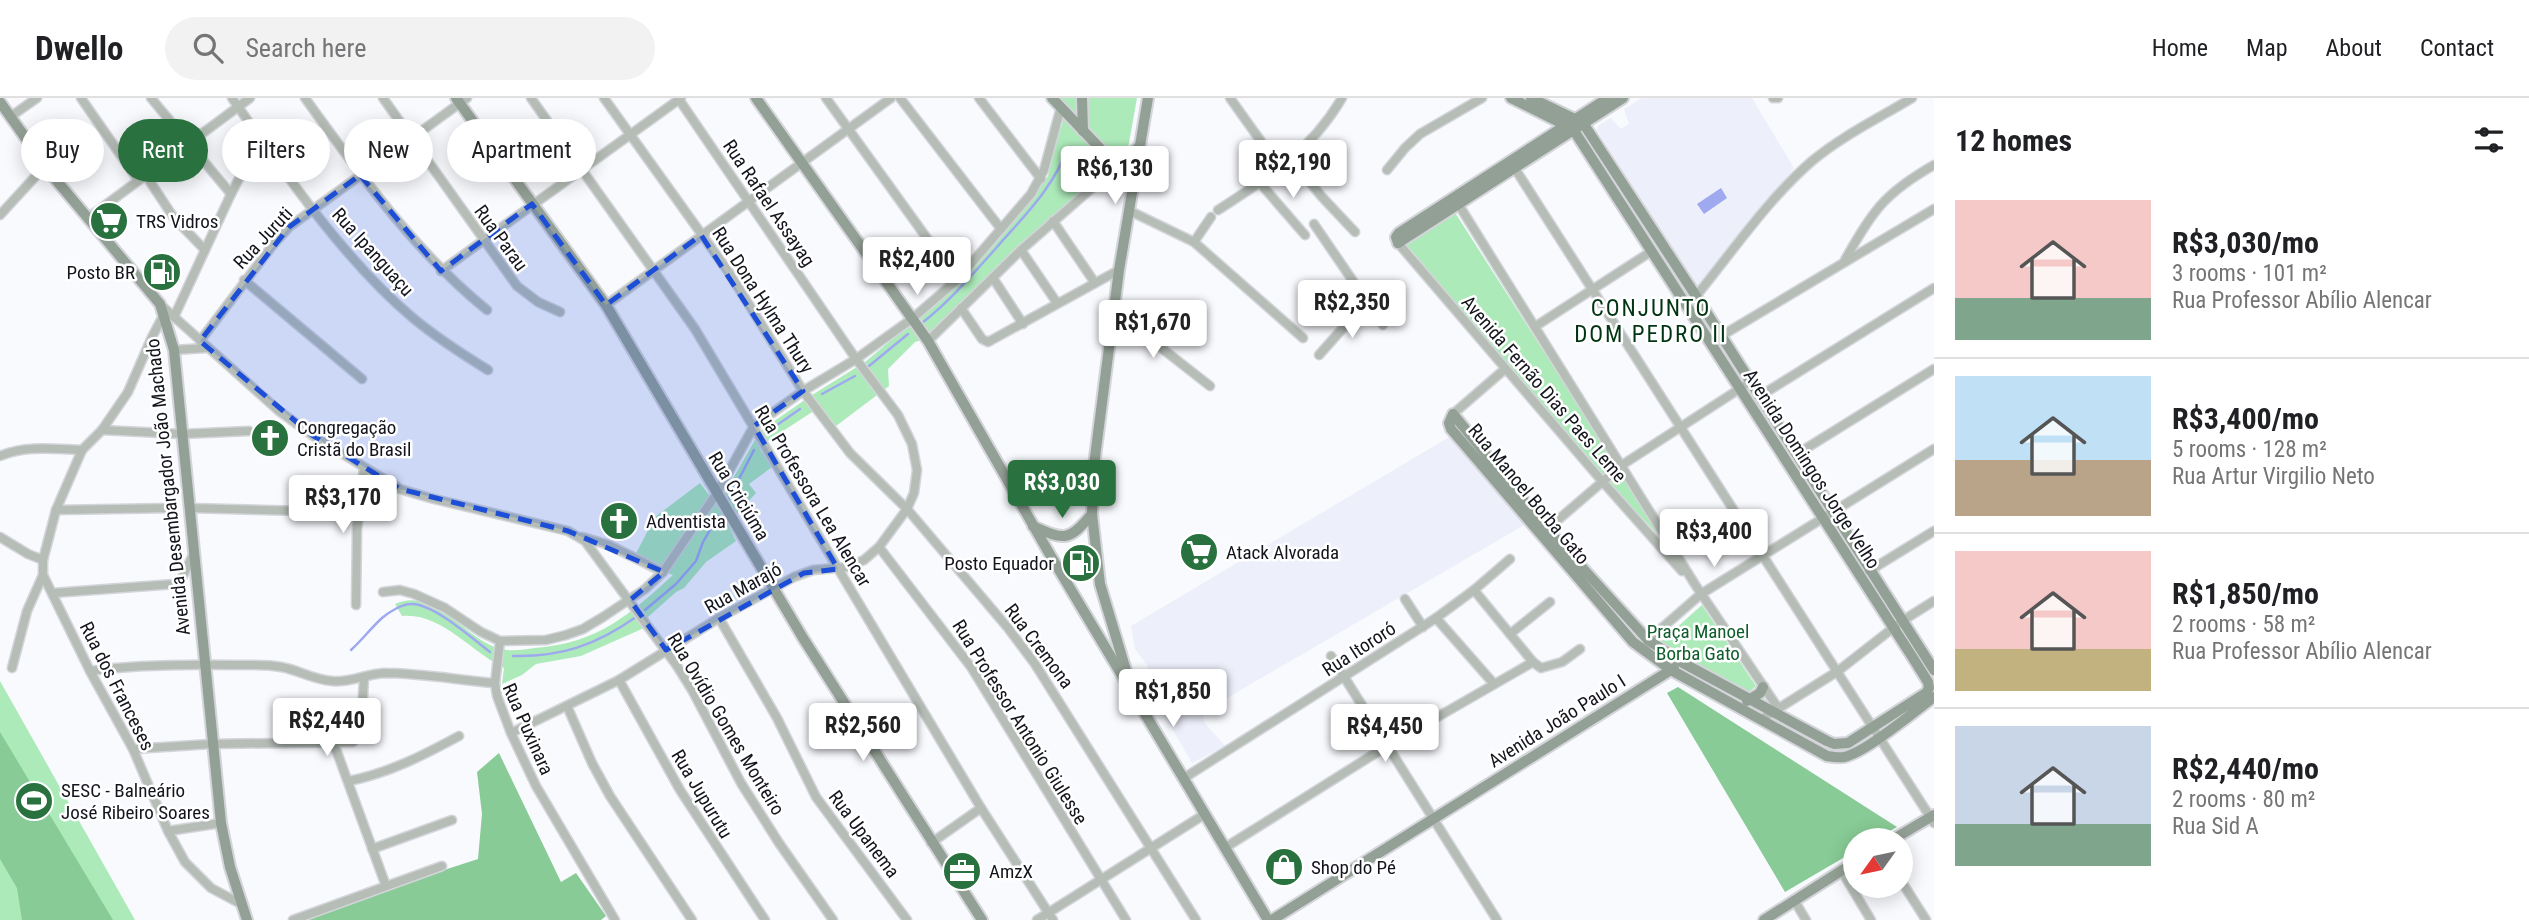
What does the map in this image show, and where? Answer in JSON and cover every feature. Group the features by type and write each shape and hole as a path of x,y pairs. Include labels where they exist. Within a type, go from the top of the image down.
{"street":[{"path":"10,117 37,98"},
{"path":"81,98 118,146"},
{"path":"150,98 167,119"},
{"name":"Rua Ipanguaçu","path":"232,98 247,119"},
{"path":"208,130 250,98"},
{"path":"305,98 344,153"},
{"name":"Rua Parau","path":"383,98 398,119"},
{"name":"Rua Professora Lea Alencar","path":"531,98 546,119"},
{"name":"Rua Dona Hylma Thury","path":"604,98 760,320 803,390 850,453 907,509"},
{"path":"596,160 679,98"},
{"name":"Rua Rafael Assayag","path":"679,98 856,359 898,415 912,444 917,470 914,493 907,509"},
{"path":"756,98 929,341 1032,525 1270,920"},
{"path":"826,98 957,280"},
{"path":"606,304 891,98"},
{"path":"900,98 1001,229"},
{"path":"979,98 1041,179"},
{"path":"1052,98 1117,166"},
{"path":"1082,98 1083,131"},
{"path":"1135,696 1110,623 1095,557 1092,514 1094,465 1119,270 1148,98"},
{"path":"1230,98 1280,168"},
{"path":"1218,210 1292,160 1330,119 1342,98"},
{"path":"1387,170 1420,134 1482,98"},
{"path":"1511,98 1574,124"},
{"path":"1531,98 1574,124"},
{"path":"1398,243 1396,237 1399,233 1457,201 1574,124 1608,98"},
{"path":"1574,124 1623,98"},
{"path":"1773,98 1778,98"},
{"path":"1696,296 1792,180 1813,160 1912,98"},
{"name":"Rua Juruti","path":"433,121 461,100"},
{"name":"Rua Criciúma","path":"461,100 606,304 773,588 931,844 982,920"},
{"name":"Avenida Desembargador João Machado","path":"0,102 21,132"},
{"path":"383,592 400,590 414,594 445,608 500,641 546,640 566,635 583,629 630,600 663,572 717,494 754,426 803,390 856,359 913,318 957,280 1041,179 1060,107"},
{"name":"Avenida Domingos Jorge Velho","path":"1574,124 1822,518 1898,625 1934,670"},
{"name":"Avenida Domingos Jorge Velho","path":"1574,124 1696,296 1797,454 1869,571 1928,682 1931,693"},
{"path":"929,341 1021,250 1140,146"},
{"path":"1292,160 1313,187 1356,232"},
{"path":"1513,164 1933,818 1913,829"},
{"path":"1844,262 1870,217 1886,198 1911,178 1934,165"},
{"path":"208,168 231,194"},
{"name":"Rua Parau","path":"433,169 517,286 538,302 560,312"},
{"path":"0,215 30,182"},
{"name":"Avenida Desembargador João Machado","path":"58,182 169,317 221,823 230,867 247,920"},
{"path":"88,218 135,182"},
{"path":"146,182 174,218 205,250"},
{"path":"12,668 27,611 43,575 43,560 56,510 82,450 102,430 128,393 156,332 169,317 237,182"},
{"name":"Rua Ipanguaçu","path":"292,182 362,267 411,316 448,346 488,370"},
{"name":"Rua Juruti","path":"203,345 244,280 272,246 312,209 350,182"},
{"path":"366,182 441,271 487,310"},
{"path":"441,271 565,182"},
{"name":"Rua Professora Lea Alencar","path":"591,182 695,329 981,808 1051,916"},
{"path":"1260,183 1305,235"},
{"name":"Avenida Fernão Dias Paes Leme","path":"1457,201 1775,710"},
{"path":"1711,342 1934,209"},
{"path":"1130,211 1194,242 1303,338"},
{"path":"1194,242 1211,217"},
{"path":"1053,221 1095,283"},
{"path":"1314,224 1383,325"},
{"name":"Avenida Fernão Dias Paes Leme","path":"1398,243 1699,590"},
{"path":"1021,250 1058,303"},
{"path":"1536,326 1652,251"},
{"path":"961,308 982,339 988,342 1119,270"},
{"path":"993,278 1023,324"},
{"path":"244,280 362,379"},
{"path":"1760,396 1934,288"},
{"path":"1319,355 1343,328 1369,307"},
{"path":"1114,311 1210,386"},
{"path":"169,317 279,411 312,435 400,489 610,545 663,572"},
{"path":"156,332 170,333"},
{"path":"174,350 203,345"},
{"path":"1452,414 1505,369"},
{"path":"1797,454 1934,369"},
{"path":"1544,532 1622,465 1751,381"},
{"name":"Rua Manoel Borba Gato","path":"1452,414 1633,642 1671,670 1827,756 1836,758 1850,755 1926,693 1931,693"},
{"path":"102,430 182,434 249,431"},
{"path":"0,456 27,449 82,450"},
{"path":"1645,652 1648,640 1699,590 1934,449"},
{"path":"356,605 358,530 365,468"},
{"path":"56,510 173,508"},
{"path":"189,508 303,511"},
{"name":"Rua Marajó","path":"511,733 619,680 773,588 813,570 838,569 864,560 879,547 907,509"},
{"name":"Rua Cremona","path":"907,509 1008,628 1035,664 1196,920"},
{"path":"1032,525 1056,537 1076,533 1092,514"},
{"path":"1869,571 1934,531"},
{"name":"Rua Manoel Borba Gato","path":"1544,532 1648,640 1683,663 1834,744 1848,743 1877,732"},
{"path":"1076,533 1083,538 1095,557"},
{"name":"Rua Ovídio Gomes Monteiro","path":"577,535 596,553 666,650 692,690 741,783 833,920"},
{"path":"0,537 43,560"},
{"path":"1049,553 1056,537"},
{"name":"Rua Professor Antonio Giulesse","path":"879,547 971,667 1126,920"},
{"path":"53,593 175,584 194,555"},
{"name":"Rua Itororó","path":"1184,778 1423,627 1474,590 1510,559"},
{"name":"Rua dos Franceses","path":"43,575 90,671 133,749 168,831 185,862 197,876 218,892 241,904"},
{"path":"1474,590 1533,662 1541,668 1549,668 1580,649"},
{"path":"1405,599 1423,627"},
{"path":"1760,720 1838,671 1934,601"},
{"path":"1510,634 1550,602"},
{"name":"Rua Upanema","path":"719,618 778,718 816,797 907,920"},
{"path":"1436,618 1494,684"},
{"path":"1093,628 1104,628 1110,623"},
{"path":"495,683 500,641"},
{"path":"1331,656 1497,920"},
{"path":"1226,847 1387,746 1533,662"},
{"name":"Avenida João Paulo I","path":"1270,920 1683,663"},
{"name":"Rua Puxinara","path":"90,671 206,664 280,666 307,677 328,681 394,674 442,676 495,683 511,733 536,786 613,919"},
{"path":"133,749 211,744 353,742 359,737 364,678"},
{"name":"Rua Jupurutu","path":"619,680 680,790 765,920"},
{"path":"1735,706 1751,699 1763,687"},
{"path":"567,706 610,796 692,920"},
{"path":"349,781 413,761 459,736"},
{"path":"334,744 386,887"},
{"path":"931,844 981,808"},
{"path":"1037,920 1051,916 1100,878 1205,814"},
{"path":"372,849 452,820"},
{"path":"168,831 221,823"},
{"path":"293,920 442,866"},
{"path":"1764,920 1841,870 1871,920"},
{"path":"1912,898 1926,920"},
{"path":"1794,900 1806,920"}],"highlighted area":[{"path":"360,175 441,271 532,204 606,305 701,235 803,391 754,426 838,569 804,573 666,650 630,600 664,572 568,531 400,489 312,435 200,341 289,227"}],"shaded area":[{"path":"1642,98 1752,98 1794,168 1698,285 1694,285 1597,130 1598,126 1611,118 1621,129 1629,124 1624,109"},
{"path":"1451,436 1526,524 1203,712 1204,722 1225,746 1192,763 1151,692 1155,686 1147,665 1135,649 1131,626"}],"green space":[{"path":"1055,98 1137,98 1127,154 931,337 915,342 888,369 889,386 836,426 820,407 769,440 760,449 772,467 749,484 756,493 728,524 736,541 706,562 684,588 648,617 644,628 581,656 536,664 522,675 502,684 504,668 455,634 429,620 402,616 395,604 410,600 423,602 449,615 485,642 503,649 516,650 577,640 594,634 626,615 673,575 632,561 655,517 700,483 710,496 723,496 760,431 865,362 956,286 1031,200 1048,176 1062,126 1064,109"},
{"path":"1454,211 1674,551 1605,480 1404,242"},
{"name":"Praça Manoel Borba Gato","path":"1702,605 1756,686 1744,696 1656,646"},
{"name":"SESC - Balneário José Ribeiro Soares","path":"0,681 135,920 0,920"},
{"path":"1678,687 1897,827 1843,828 1843,858 1785,892 1667,693"},
{"name":"SESC - Balneário José Ribeiro Soares","path":"0,732 113,920 22,920 17,888 0,859"},
{"path":"499,753 561,882 576,873 606,916 601,920 290,920 478,859 482,814 477,772"}],"water":[{"path":"1721,188 1727,198 1704,214 1697,204"}],"waterway":[{"path":"922,323 961,287 1028,212 1047,188 1068,147"},
{"path":"869,366 908,334"},
{"path":"822,394 855,376"},
{"path":"767,432 800,409"},
{"path":"728,500 754,450"},
{"path":"645,610 676,584 696,561 718,516"},
{"path":"351,650 385,616 411,604 420,605 441,615 490,652"},
{"path":"513,656 547,654 578,647 607,635 636,617"}],"place":[{"name":"TRS Vidros","path":"109,221"},
{"name":"Posto BR","path":"162,272"},
{"name":"Congregação Cristã do Brasil","path":"270,438"},
{"name":"Adventista","path":"619,521"},
{"name":"Atack Alvorada","path":"1199,552"},
{"name":"Posto Equador","path":"1081,563"},
{"name":"SESC - Balneário José Ribeiro Soares","path":"34,801"},
{"name":"Shop do Pé","path":"1284,867"},
{"name":"AmzX","path":"962,871"}],"district":[{"name":"CONJUNTO DOM PEDRO II","path":"1651,321"}]}
